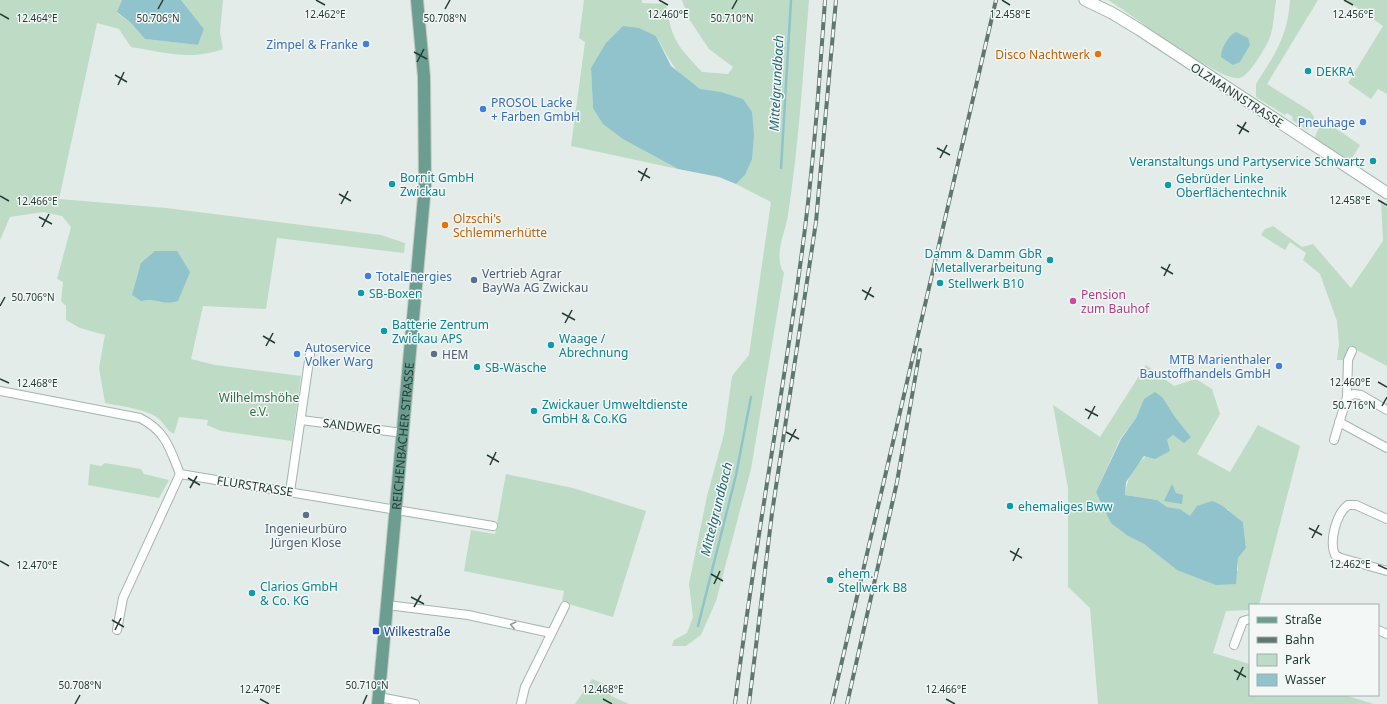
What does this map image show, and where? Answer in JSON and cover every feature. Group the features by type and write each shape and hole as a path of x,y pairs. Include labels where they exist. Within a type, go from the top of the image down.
{"main road":[{"name":"REICHENBACHER STRASSE","path":"378,700 425,186 424,77 417,0"},
{"name":"OLZMANNSTRASSE","path":"1085,0 1112,13 1140,30 1387,194"}],"street":[{"path":"1334,440 1347,397 1348,360 1352,351"},
{"path":"290,492 310,354"},
{"path":"0,391 140,418 153,424 163,434 180,474 123,598 117,630"},
{"path":"1347,397 1354,394 1361,395 1387,410"},
{"name":"SANDWEG","path":"301,420 403,433"},
{"path":"1339,422 1387,448"},
{"name":"FLURSTRASSE","path":"180,474 494,526"},
{"path":"1387,519 1356,506 1348,505 1342,509 1334,533 1332,548 1335,555 1341,558 1387,571"},
{"path":"387,604 468,615 551,633"},
{"path":"521,704 525,687 565,606"},
{"path":"1234,645 1243,621 1249,620"},
{"path":"378,700 414,704"}],"green space":[{"name":"Wilhelmshöhe e.V.","path":"0,0 122,0 117,13 131,23 145,39 198,45 204,29 181,0 223,0 220,32 223,49 211,53 188,55 131,47 119,29 97,23 59,199 166,208 381,235 405,243 404,253 277,238 266,309 203,306 191,359 215,365 301,376 292,441 221,431 207,425 208,420 179,417 174,434 169,431 159,419 148,413 133,408 105,403 99,368 105,335 80,328 66,320 66,306 61,301 63,282 57,279 71,227 62,216 43,212 10,217 0,240"},
{"path":"584,0 642,0 642,3 666,4 673,35 681,48 702,72 728,74 733,67 709,49 689,19 682,0 809,0 795,162 788,215 780,252 781,266 784,273 751,469 716,601 701,635 686,646 672,646 674,640 687,633 693,617 689,584 707,496 724,434 732,376 749,355 771,202 736,184 745,175 721,92 701,90 684,78 673,66 656,36 591,67 593,108 645,151 678,169 571,146 585,42 579,38"},
{"path":"1108,0 1276,1 1270,37 1253,67 1240,78 1230,77 1214,70 1175,46"},
{"path":"1290,0 1318,0 1267,84 1310,111 1314,117 1312,125 1307,130 1292,120 1293,117 1287,113 1285,115 1256,97 1256,84 1275,54 1287,24"},
{"path":"1346,0 1387,0 1387,94 1378,89 1371,99 1348,83 1383,26"},
{"path":"1328,123 1360,145 1352,158 1347,160 1318,143 1315,139 1316,133 1319,129"},
{"path":"1381,200 1387,205 1387,366 1351,347 1345,360 1337,360 1339,344 1337,321 1320,274 1303,260 1306,253 1290,242 1285,250 1261,235 1265,229 1273,226 1302,247 1313,244 1351,288 1383,241"},
{"path":"1146,365 1174,386 1196,379 1212,389 1220,414 1197,454 1230,472 1258,425 1300,446 1259,604 1249,604 1249,610 1226,611 1213,653 1249,664 1249,696 1347,696 1374,704 1098,704 1090,608 1068,587 1068,488 1053,405 1100,437","holes":["1163,398 1175,417 1191,437 1173,435 1142,460 1131,475 1127,484 1125,495 1157,500 1167,507 1180,509 1190,516 1228,509 1231,515 1243,522 1246,548 1238,558 1238,571 1177,570 1144,544 1128,536 1096,492 1120,439 1136,418 1144,400"]},
{"path":"105,463 141,469 144,474 169,480 159,498 88,485 90,464 101,466"},
{"path":"506,474 573,488 646,511 613,617 562,602 564,591 464,571 471,530 495,534"},
{"path":"592,679 612,687 611,696 629,704 575,704"}],"water":[{"path":"122,0 181,0 204,29 198,45 145,39 131,23 117,12"},
{"path":"623,26 639,28 656,36 671,66 700,89 721,92 743,99 752,112 754,135 752,159 745,175 736,184 719,177 678,169 623,139 603,124 593,108 591,68 606,43"},
{"path":"1236,32 1248,38 1250,45 1240,62 1233,65 1221,57 1221,54 1228,39"},
{"path":"155,251 177,251 190,272 178,301 167,303 151,300 141,301 132,295 141,263"},
{"path":"1155,392 1163,398 1175,417 1191,437 1184,443 1173,435 1167,440 1170,451 1155,459 1144,456 1126,482 1125,495 1157,500 1167,507 1180,509 1190,516 1197,506 1212,501 1225,508 1243,522 1246,548 1238,558 1236,584 1216,585 1177,570 1144,544 1128,536 1111,523 1096,492 1121,439 1136,418 1144,399"},
{"path":"1172,484 1176,493 1183,495 1182,504 1164,501"}],"waterway":[{"name":"Mittelgrundbach","path":"781,168 791,0"},
{"name":"Mittelgrundbach","path":"698,626 736,475 751,397"}],"railway":[{"path":"735,704 750,593 785,370 805,227 815,130 825,0"},
{"path":"749,704 772,513 816,222 836,0"},
{"path":"832,704 996,0"},
{"path":"847,704 897,482 920,350"}],"place":[{"name":"Zimpel & Franke","path":"366,44"},
{"name":"Disco Nachtwerk","path":"1098,54"},
{"name":"DEKRA","path":"1308,71"},
{"name":"PROSOL Lacke + Farben GmbH","path":"483,109"},
{"name":"Pneuhage","path":"1363,122"},
{"name":"Veranstaltungs und Partyservice Schwartz","path":"1373,161"},
{"name":"Bornit GmbH Zwickau","path":"392,184"},
{"name":"Gebrüder Linke Oberflächentechnik","path":"1168,185"},
{"name":"Olzschi's Schlemmerhütte","path":"445,225"},
{"name":"Damm & Damm GbR Metallverarbeitung","path":"1050,260"},
{"name":"TotalEnergies","path":"368,276"},
{"name":"Vertrieb Agrar BayWa AG Zwickau","path":"474,280"},
{"name":"Stellwerk B10","path":"940,283"},
{"name":"SB-Boxen","path":"361,293"},
{"name":"Pension zum Bauhof","path":"1073,301"},
{"name":"Batterie Zentrum Zwickau APS","path":"384,331"},
{"name":"Waage / Abrechnung","path":"551,345"},
{"name":"Autoservice Volker Warg","path":"297,354"},
{"name":"HEM","path":"434,354"},
{"name":"MTB Marienthaler Baustoffhandels GmbH","path":"1279,366"},
{"name":"SB-Wäsche","path":"477,367"},
{"name":"Zwickauer Umweltdienste GmbH & Co.KG","path":"534,411"},
{"name":"ehemaliges Bww","path":"1010,506"},
{"name":"Ingenieurbüro Jürgen Klose","path":"306,515"},
{"name":"ehem. Stellwerk B8","path":"830,580"},
{"name":"Clarios GmbH & Co. KG","path":"252,593"},
{"name":"Wilkestraße","path":"376,631"}]}
